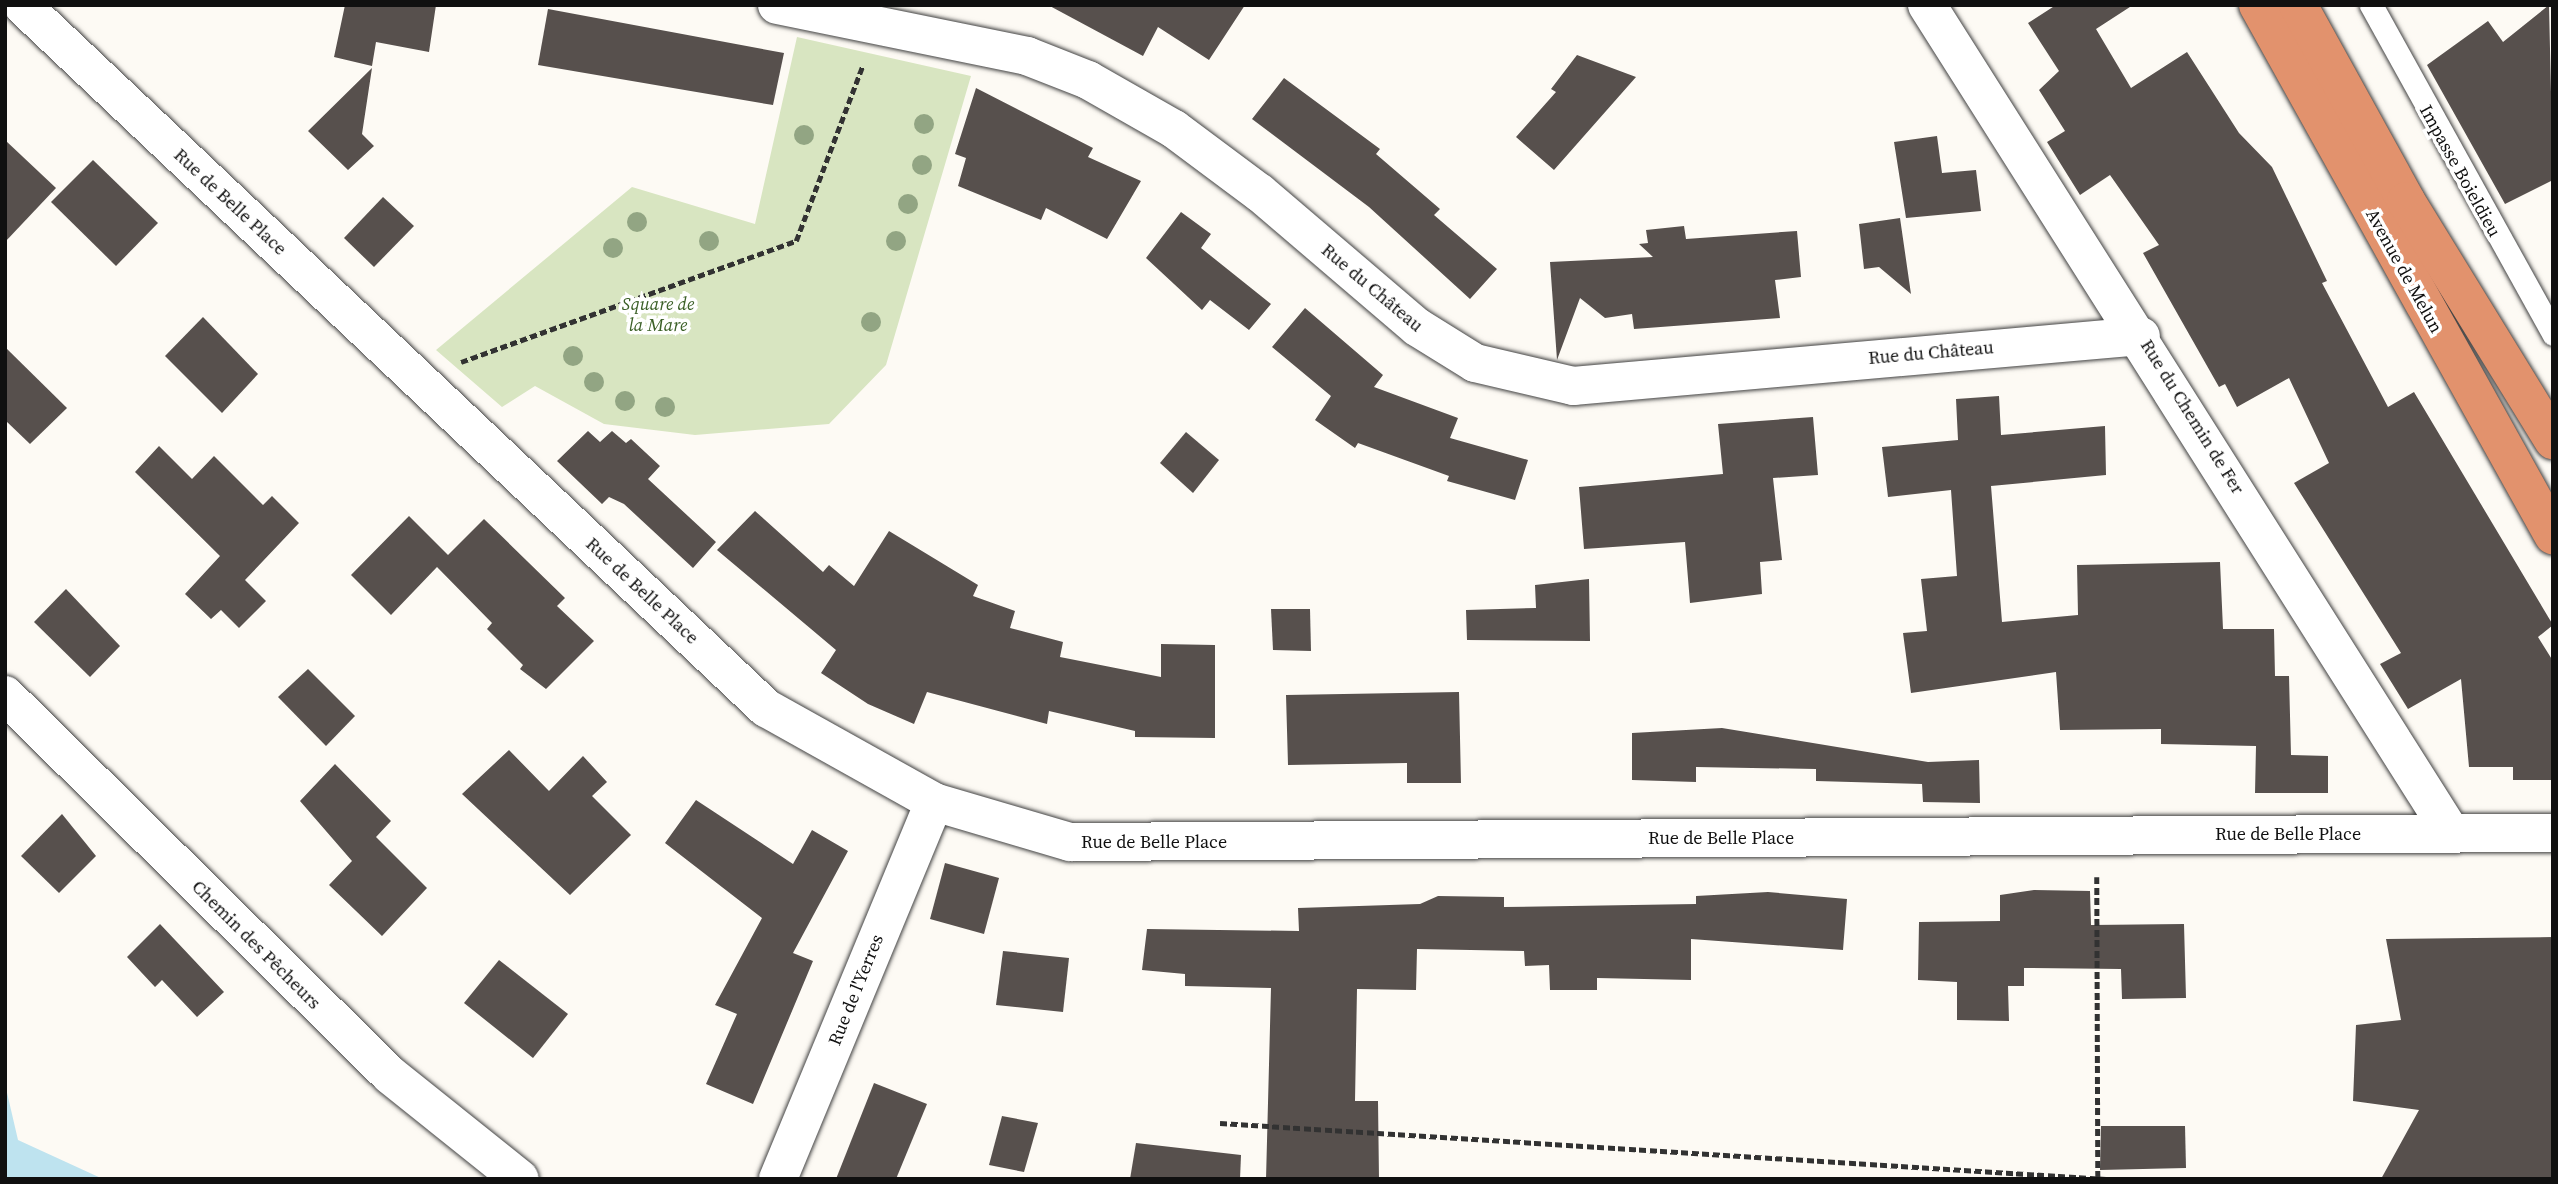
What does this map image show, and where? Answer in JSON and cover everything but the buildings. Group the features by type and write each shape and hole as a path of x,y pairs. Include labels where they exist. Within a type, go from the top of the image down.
{"highway":[{"name":"Avenue de Melun","path":"2258,5 2500,445 2553,535"},
{"name":"Avenue de Melun","path":"2298,5 2406,201 2549,426"}],"street":[{"name":"Rue de Belle Place","path":"22,5 766,708 934,802 1070,842 2553,832"},
{"name":"Rue du Château","path":"778,5 1027,56 1088,79 1195,145 1416,327 1475,363 1573,386 2141,336"},
{"name":"Rue du Chemin de Fer","path":"1927,5 2141,336 2451,833"},
{"name":"Chemin des Pêcheurs","path":"5,695 390,1076 520,1179"},
{"name":"Rue de l'Yerres","path":"778,1179 934,802"}],"lane":[{"name":"Impasse Boieldieu","path":"2371,5 2553,334"}],"path":[{"path":"418,379 796,241 879,26"},
{"path":"2097,874 2098,1178"},
{"path":"1220,1123 2106,1179"}],"green space":[{"name":"Square de la Mare","path":"797,37 971,76 886,365 829,424 695,435 604,424 535,386 502,407 436,350 632,187 755,224"}],"water":[{"path":"5,1084 18,1140 103,1179 5,1179"}]}
